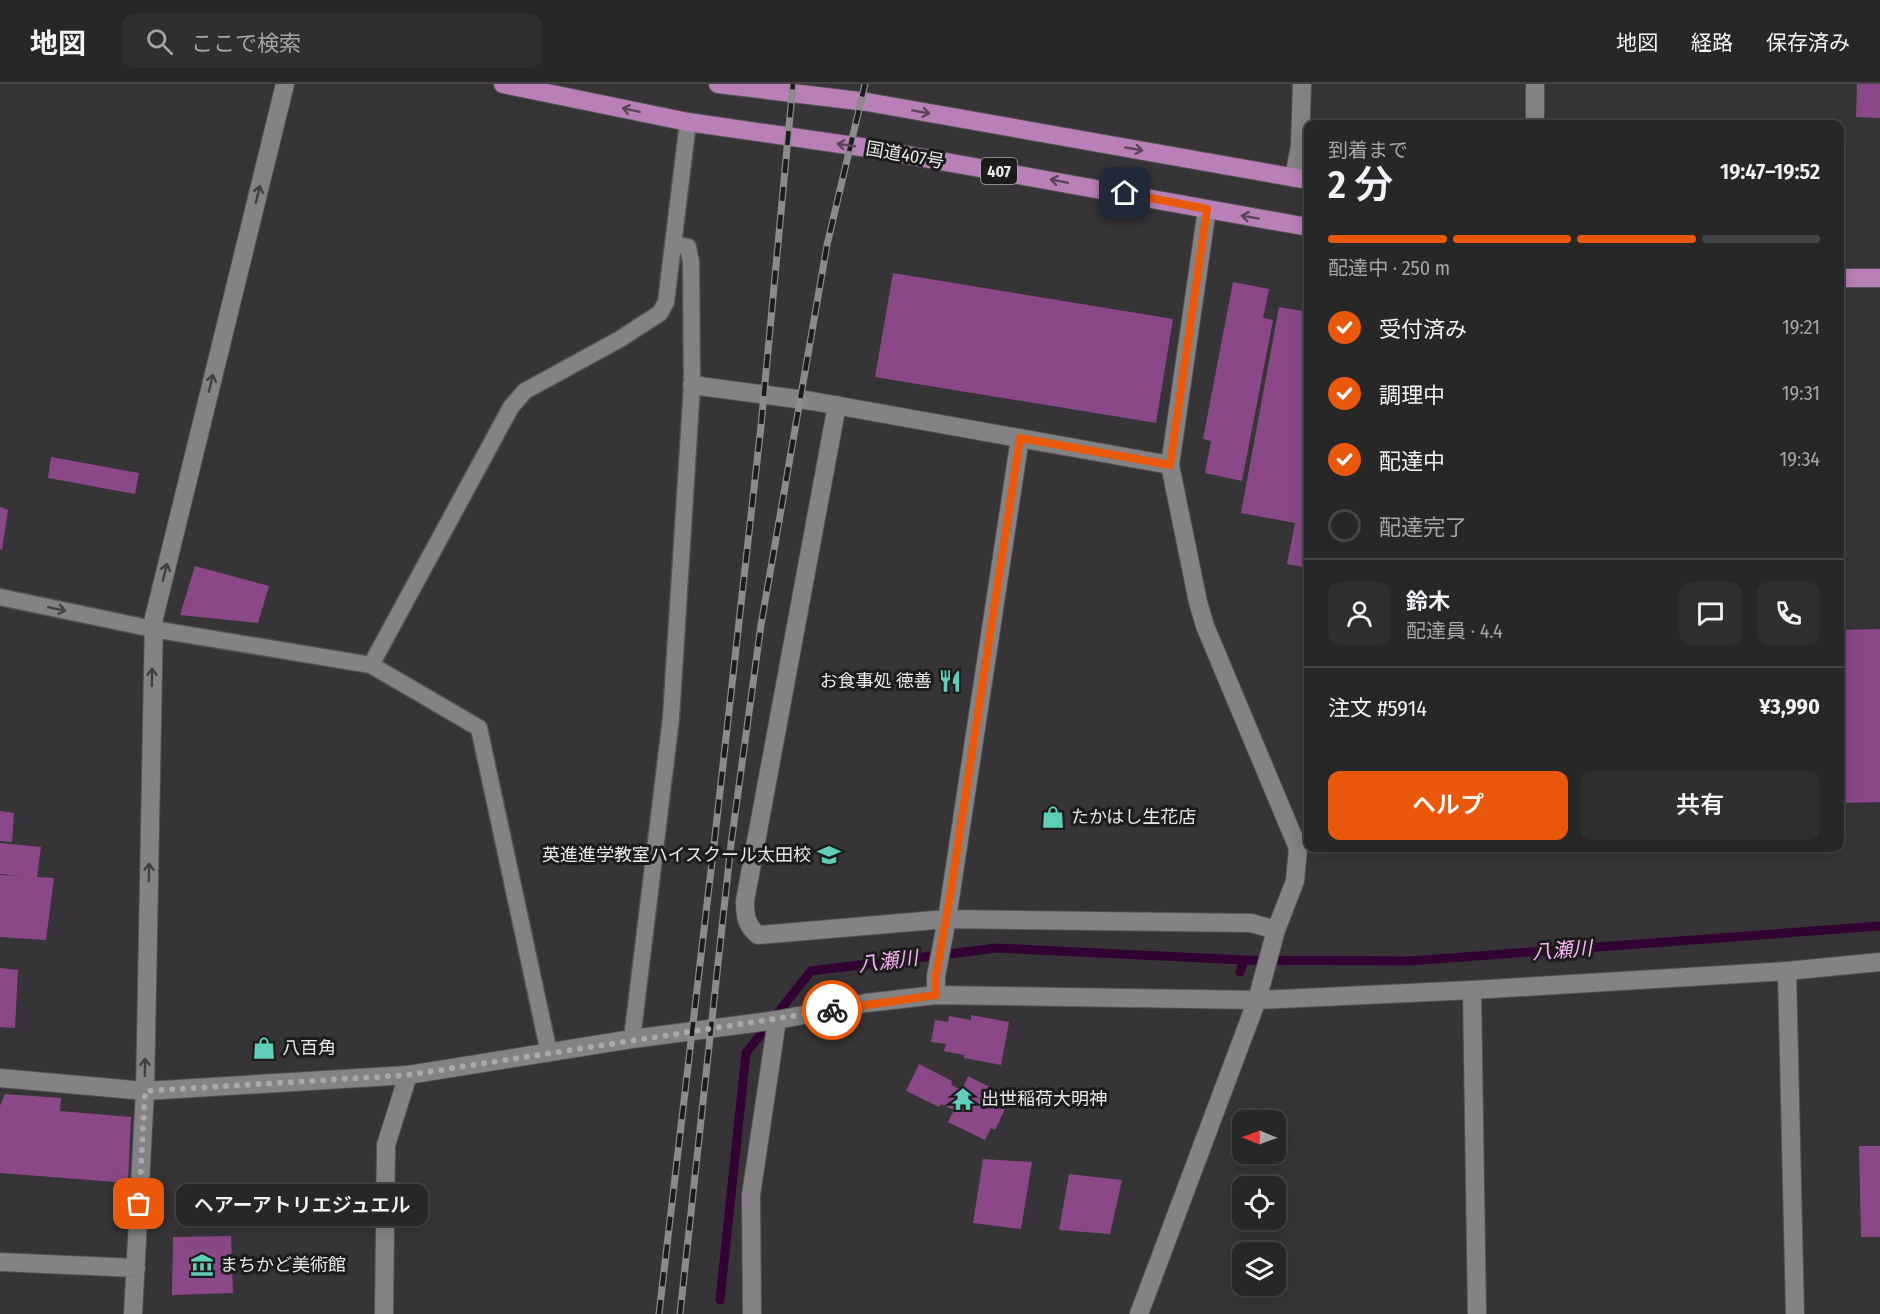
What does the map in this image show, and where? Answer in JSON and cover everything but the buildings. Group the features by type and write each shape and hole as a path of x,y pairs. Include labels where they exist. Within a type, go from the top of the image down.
{"highway":[{"name":"国道407号","path":"503,84 688,122 868,148 1304,226"},
{"path":"718,84 867,102 1301,179"},
{"path":"1844,278 1880,278"}],"street":[{"path":"133,1314 145,1091 154,618 285,84"},
{"path":"1301,179 1302,84"},
{"path":"1535,120 1536,84"},
{"path":"1139,1314 1257,1000 1275,934 1298,868 1298,848 1205,626 1170,465 1207,209"},
{"path":"692,385 837,405 1170,465"},
{"path":"837,405 748,889 745,916 749,927 758,934 945,926 1251,923 1275,934"},
{"path":"936,995 936,975 1020,438"},
{"path":"0,1078 145,1091 408,1075 632,1039 777,1020 866,1003 936,995 1257,1000 1787,971 1880,962"},
{"path":"1787,971 1795,1314"},
{"path":"1472,990 1477,1314"},
{"path":"752,1314 751,1195 777,1020"},
{"path":"384,1314 386,1145 408,1075"},
{"path":"0,1262 136,1268"}],"lane":[{"path":"371,665 511,407 525,391 620,339 660,314 666,302 688,122"},
{"path":"632,1039 671,718 692,385 691,262 688,248 674,244"},
{"path":"0,597 153,629 371,665 479,728 549,1053"}],"waterway":[{"name":"八瀬川","path":"1240,972 1244,960 1410,961 1880,926"},
{"name":"八瀬川","path":"720,1300 746,1053 811,971 997,948 1244,960"}],"railway":[{"path":"659,1314 761,426 793,84"},
{"path":"680,1314 731,844 761,625 827,245 865,84"}],"way so far":[{"path":"139,1204 145,1091 408,1075 832,1010"}],"place":[{"name":"お食事処 徳善","path":"950,681"},
{"name":"たかはし生花店","path":"1053,817"},
{"name":"英進進学教室ハイスクール太田校","path":"829,855"},
{"name":"八百角","path":"264,1048"},
{"name":"出世稲荷大明神","path":"963,1099"},
{"name":"ヘアーアトリエジュエル","path":"139,1204"},
{"name":"まちかど美術館","path":"202,1265"}],"route":[{"path":"832,1010 866,1003 936,995 936,975 947,919 1020,438 1170,465 1207,209 1125,193"}]}
